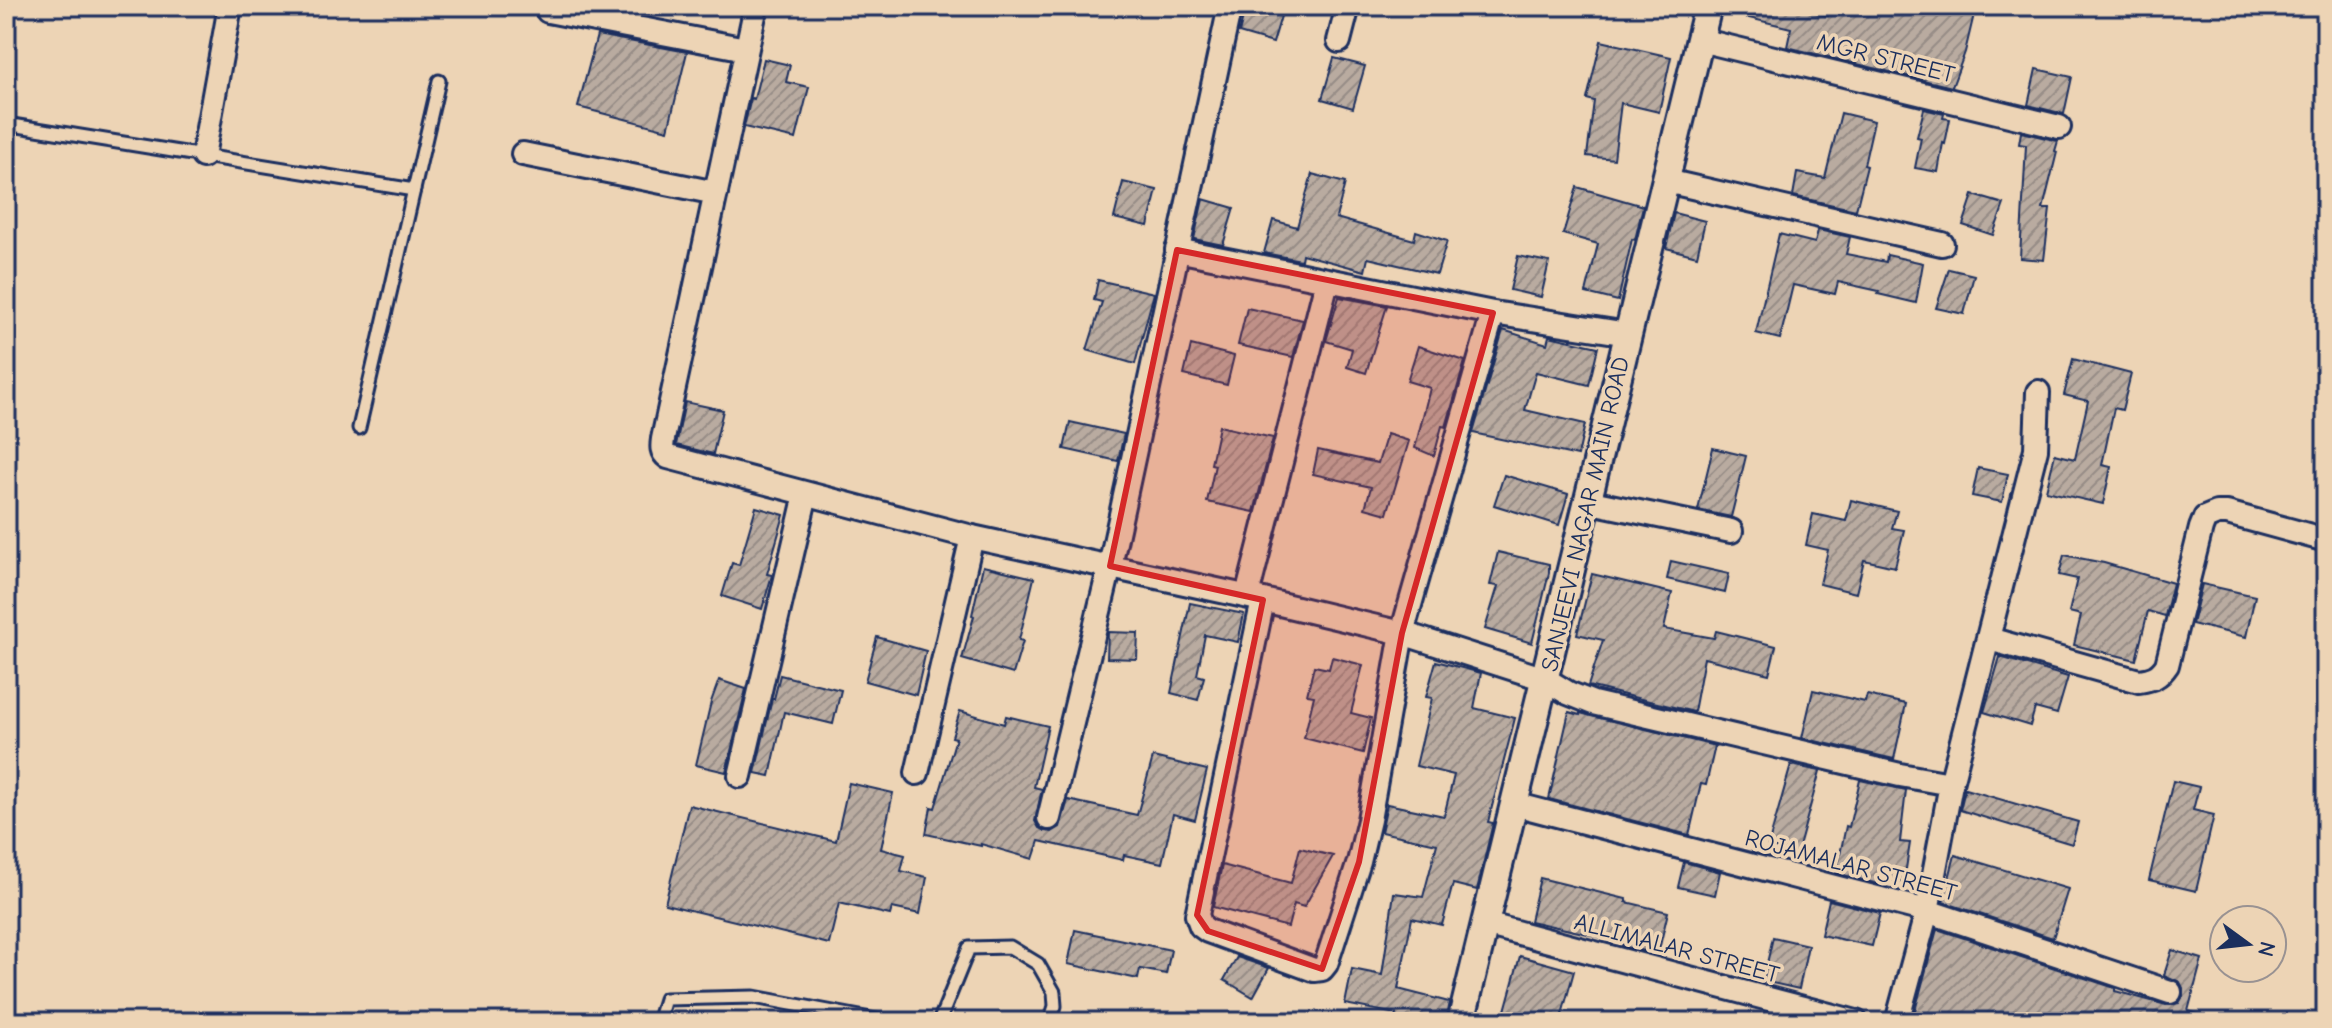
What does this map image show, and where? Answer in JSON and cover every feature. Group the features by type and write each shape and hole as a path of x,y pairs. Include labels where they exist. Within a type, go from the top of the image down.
{"street":[{"path":"203,156 230,6"},
{"path":"756,6 663,439 664,454 672,459 972,537 1402,633 1545,679 1593,703 1900,775 1951,784"},
{"path":"1049,818 1110,566 1230,6"},
{"path":"1339,41 1348,6"},
{"name":"SANJEEVI NAGAR MAIN ROAD","path":"1461,1022 1708,6"},
{"path":"548,11 746,49"},
{"name":"MGR STREET","path":"1700,40 2059,127"},
{"path":"523,154 716,193"},
{"path":"1666,181 1942,244"},
{"path":"1177,250 1493,313 1628,334"},
{"path":"1327,281 1255,598 1197,915 1201,926 1208,931 1314,970 1322,969 1326,964 1359,862 1402,633 1493,313"},
{"path":"1897,1022 1927,911 1951,784 2036,449 2038,392"},
{"path":"740,776 806,494"},
{"path":"1586,501 1731,531"},
{"path":"1989,639 2139,681 2155,679 2167,665 2205,518 2227,513 2326,540"},
{"path":"917,773 972,537"},
{"name":"ROJAMALAR STREET","path":"1514,804 1927,911 2170,992"},
{"name":"ALLIMALAR STREET","path":"1485,924 1856,1022"}],"lane":[{"path":"359,428 439,81"},
{"path":"6,124 414,190"},
{"path":"939,1022 969,948 1010,947 1038,964 1054,992 1055,1006 1050,1022"},
{"path":"658,1022 665,999 754,997 887,1022"}],"highlighted area":[{"path":"1177,250 1493,313 1402,633 1359,862 1322,969 1208,931 1197,915 1263,600 1110,566"}],"building":[{"path":"604,6 654,6 651,16"},
{"path":"1246,6 1284,6 1273,43 1239,33"},
{"path":"1733,6 1787,6 1828,16 1831,6 1976,6 1965,52 1952,87 1787,47 1791,28 1732,14"},
{"path":"597,35 687,52 668,130 578,107"},
{"path":"1601,41 1671,57 1659,112 1621,103 1614,159 1587,156 1594,101 1587,99"},
{"path":"1334,58 1365,66 1353,108 1322,99"},
{"path":"764,59 790,65 786,82 809,87 796,139 744,127"},
{"path":"2036,69 2072,77 2064,114 2028,105"},
{"path":"1924,109 1944,114 1943,118 1950,119 1938,172 1915,168 1921,138 1917,137"},
{"path":"1841,113 1874,121 1856,210 1793,196 1797,173 1825,178"},
{"path":"2021,132 2058,141 2043,209 2050,209 2044,260 2020,258 2026,145 2019,144"},
{"path":"1312,174 1345,183 1336,218 1414,240 1416,231 1447,241 1437,274 1368,258 1365,271 1302,254 1301,260 1264,253 1273,220 1297,227"},
{"path":"1123,182 1157,190 1148,226 1114,218"},
{"path":"1577,187 1643,206 1618,301 1586,293 1598,244 1563,234"},
{"path":"1973,195 2004,204 1993,235 1963,225"},
{"path":"1203,199 1234,208 1223,245 1194,239"},
{"path":"1674,213 1705,221 1697,256 1666,248"},
{"path":"1818,230 1850,237 1846,254 1886,262 1887,255 1923,263 1916,303 1838,282 1835,294 1793,285 1780,339 1756,333 1779,234 1815,243"},
{"path":"1518,256 1549,262 1541,297 1510,290"},
{"path":"1949,269 1974,275 1964,314 1936,308"},
{"path":"1098,280 1154,293 1135,364 1087,350 1102,302 1094,300"},
{"path":"1339,297 1387,306 1366,373 1347,367 1352,349 1326,341"},
{"path":"1247,308 1303,320 1293,357 1238,345"},
{"path":"1503,330 1547,344 1549,336 1598,347 1589,385 1536,372 1525,410 1585,424 1578,456 1473,433"},
{"path":"1191,345 1234,356 1227,385 1184,375"},
{"path":"1418,346 1465,361 1446,427 1442,426 1434,456 1415,448 1430,388 1407,381"},
{"path":"2073,359 2131,374 2122,410 2114,408 2102,465 2111,467 2103,504 2046,491 2055,454 2075,459 2088,401 2064,395"},
{"path":"685,402 723,410 713,454 676,445"},
{"path":"1070,422 1124,434 1118,461 1064,449"},
{"path":"1219,426 1273,438 1254,512 1207,502"},
{"path":"1387,434 1409,441 1387,514 1365,508 1371,487 1313,474 1318,450 1378,463"},
{"path":"1713,448 1746,456 1731,517 1698,510"},
{"path":"1978,468 2008,474 2002,502 1972,496"},
{"path":"1504,475 1568,494 1559,525 1494,505"},
{"path":"1851,500 1897,511 1892,528 1904,530 1895,567 1864,560 1856,593 1820,584 1828,550 1806,545 1813,514 1846,521"},
{"path":"756,507 784,515 767,574 772,575 762,609 722,596 732,563 739,565"},
{"path":"1498,552 1549,564 1532,643 1485,629 1498,586 1490,585"},
{"path":"2064,555 2173,583 2165,616 2148,611 2136,660 2074,645 2081,615 2069,612 2077,579 2059,575"},
{"path":"1671,561 1729,574 1725,593 1667,579"},
{"path":"983,566 1034,578 1019,640 1023,641 1013,674 962,659"},
{"path":"1592,574 1672,593 1664,629 1714,638 1716,631 1776,646 1769,674 1704,658 1694,712 1588,686 1603,640 1577,634"},
{"path":"2202,584 2255,596 2246,637 2192,624"},
{"path":"1190,603 1244,614 1238,642 1205,635 1197,675 1204,677 1198,700 1171,693"},
{"path":"1108,632 1138,633 1137,659 1107,658"},
{"path":"877,637 926,651 916,695 865,681"},
{"path":"1332,657 1363,665 1351,713 1371,718 1363,753 1304,738 1314,696 1307,695 1314,666 1329,669"},
{"path":"2000,657 2068,677 2057,714 2035,708 2030,726 1984,712"},
{"path":"1436,661 1481,673 1474,708 1515,718 1488,822 1493,823 1477,890 1453,884 1442,925 1412,918 1398,989 1449,1002 1445,1022 1394,1022 1396,1014 1345,1004 1352,969 1382,975 1394,893 1423,897 1437,844 1381,832 1387,804 1444,816 1454,775 1416,766 1432,698 1426,697"},
{"path":"780,675 841,690 833,724 784,712 770,776 755,773"},
{"path":"719,680 746,689 726,772 696,765"},
{"path":"1813,690 1865,702 1867,695 1906,704 1894,759 1802,738"},
{"path":"960,711 1004,724 1006,716 1048,726 1034,787 1042,789 1035,821 1045,831 1052,832 1060,827 1068,800 1137,815 1153,757 1207,770 1195,820 1173,814 1162,863 1124,855 1123,860 1039,841 1033,859 981,844 926,834 931,807 935,808 956,738 952,737"},
{"path":"1569,712 1715,746 1706,785 1701,784 1689,835 1549,799"},
{"path":"1791,765 1820,771 1797,854 1768,846"},
{"path":"1860,780 1906,790 1900,842 1910,843 1904,882 1888,880 1886,886 1836,873"},
{"path":"2173,781 2199,787 2193,810 2214,815 2196,891 2149,880"},
{"path":"849,783 893,793 881,849 905,855 901,871 927,877 920,914 892,908 890,915 839,903 829,944 665,904 689,805 836,841"},
{"path":"1965,789 2078,822 2072,844 1960,810"},
{"path":"1300,848 1333,856 1304,907 1294,904 1288,927 1213,907 1222,865 1291,883"},
{"path":"1955,855 2068,889 2053,938 1943,902"},
{"path":"1684,862 1720,872 1715,895 1678,887"},
{"path":"1540,878 1668,912 1658,954 1622,946 1623,942 1530,921"},
{"path":"1829,900 1880,913 1872,946 1821,935"},
{"path":"1937,929 2115,988 2115,991 2166,1005 2179,1003 2183,996 2180,982 2164,975 2172,950 2202,959 2188,1011 2205,1016 2204,1022 1912,1022"},
{"path":"1075,930 1171,950 1166,974 1140,969 1138,979 1068,964"},
{"path":"1773,937 1808,945 1799,989 1763,981"},
{"path":"1520,956 1574,971 1560,1022 1519,1022 1503,1018"},
{"path":"1237,957 1269,968 1253,997 1224,980"}]}
